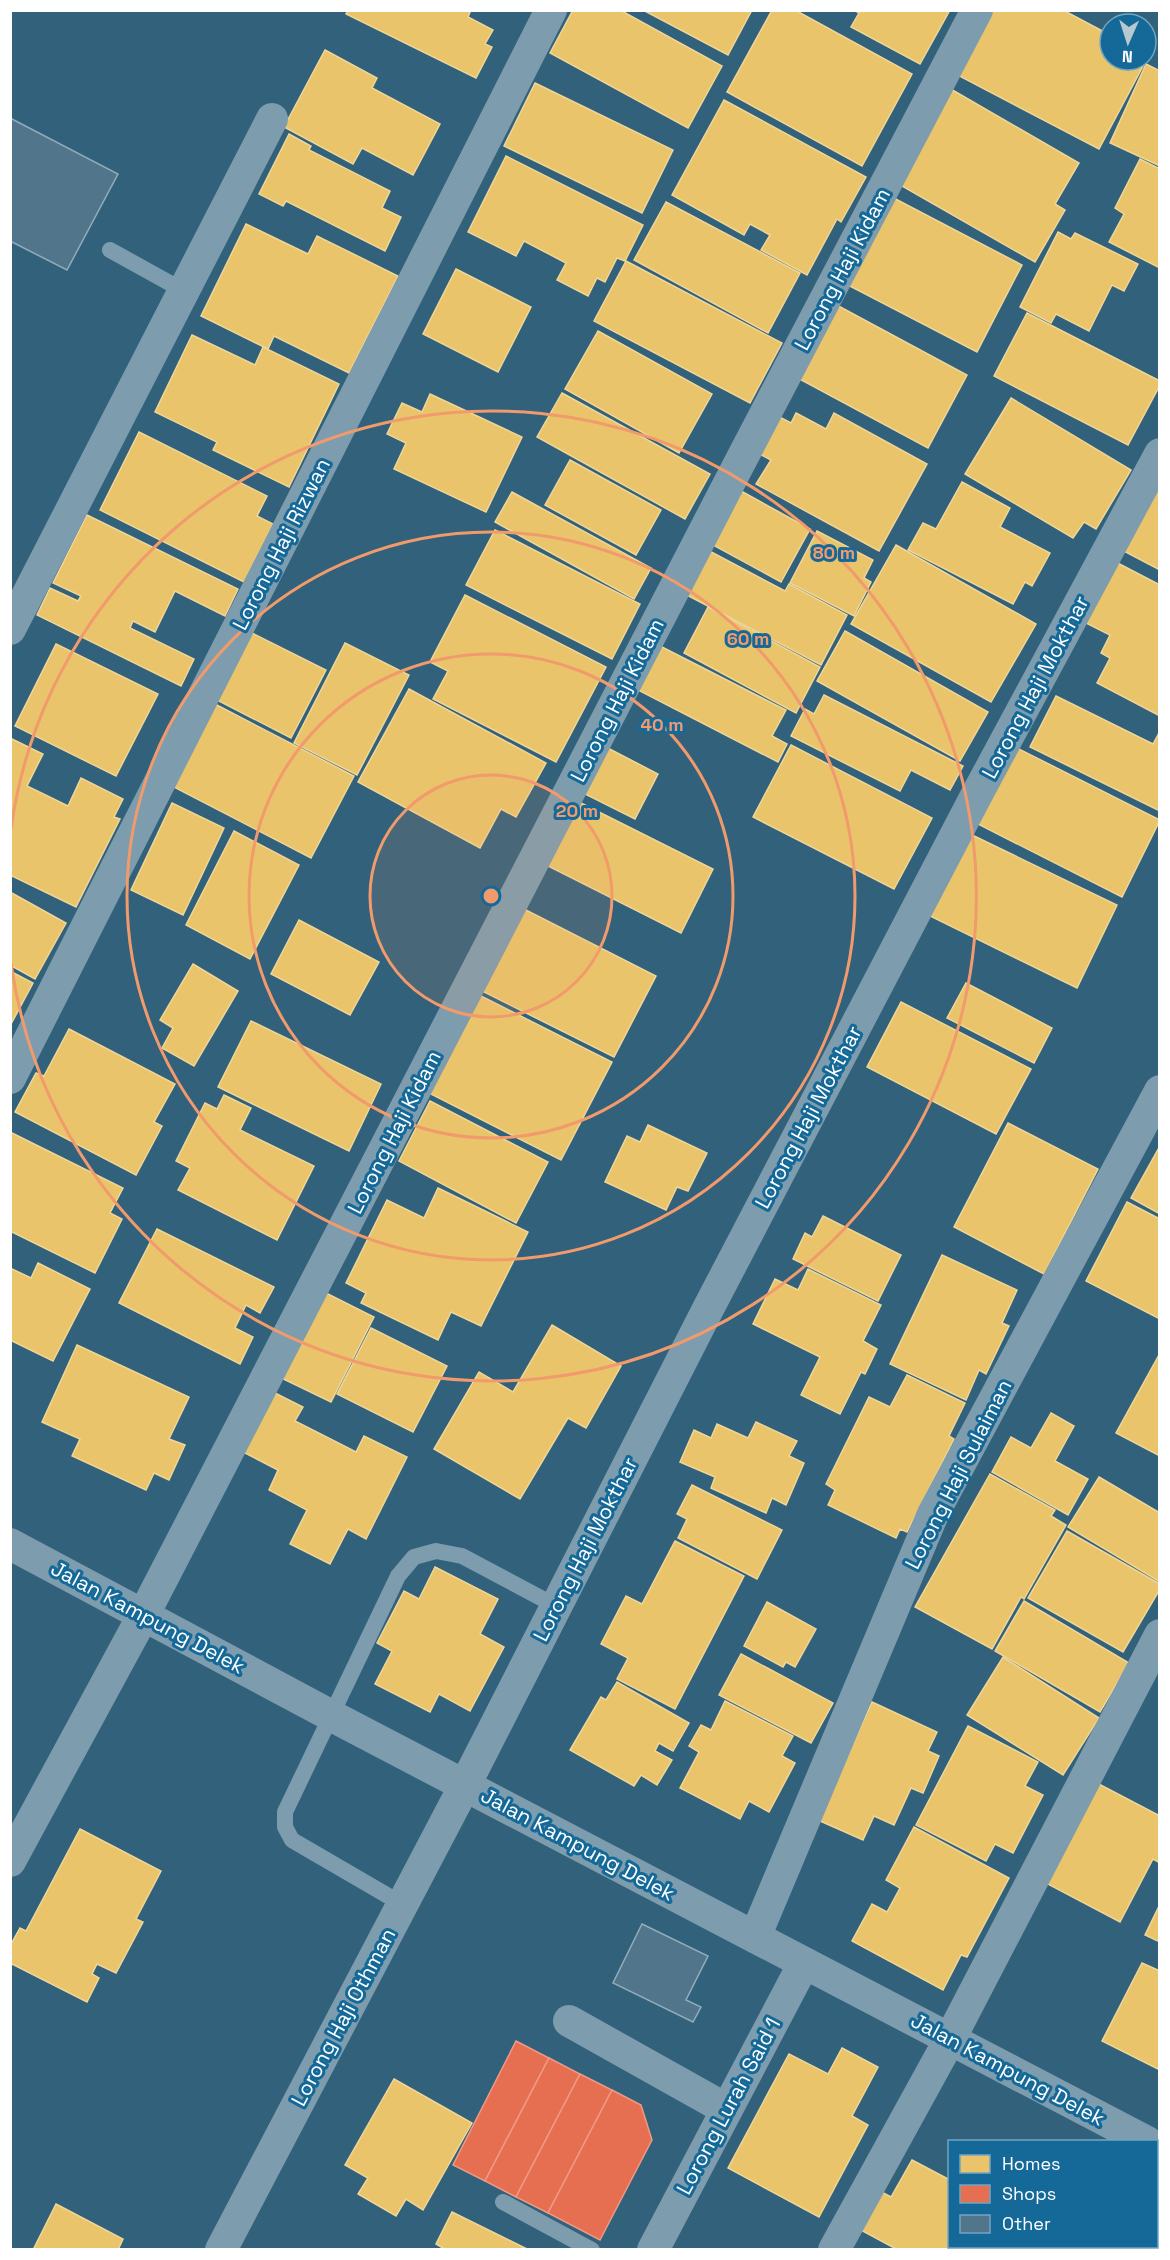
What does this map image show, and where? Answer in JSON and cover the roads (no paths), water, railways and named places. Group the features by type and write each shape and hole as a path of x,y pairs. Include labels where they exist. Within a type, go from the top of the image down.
{"street":[{"name":"Lorong Haji Rizwan","path":"10,1078 551,10"},
{"name":"Lorong Haji Kidam","path":"10,1861 144,1614 728,485 977,10"},
{"path":"10,629 272,119"},
{"name":"Lorong Haji Mokthar","path":"465,1785 736,1253 976,796 1160,454"},
{"name":"Lorong Haji Sulaiman","path":"754,1937 933,1514 1160,1091"},
{"name":"Jalan Kampung Delek","path":"10,1544 330,1716 1143,2140"},
{"path":"834,2250 950,2038 1160,1635"},
{"name":"Lorong Haji Othman","path":"221,2250 465,1785"},
{"name":"Lorong Lurah Said 1","path":"653,2250 804,1963"},
{"path":"569,2021 726,2109"}],"lane":[{"path":"110,250 184,291"},
{"path":"402,1904 292,1840 285,1827 285,1812 398,1576 414,1557 436,1551 462,1556 556,1606"},
{"path":"503,2202 592,2250"}]}
